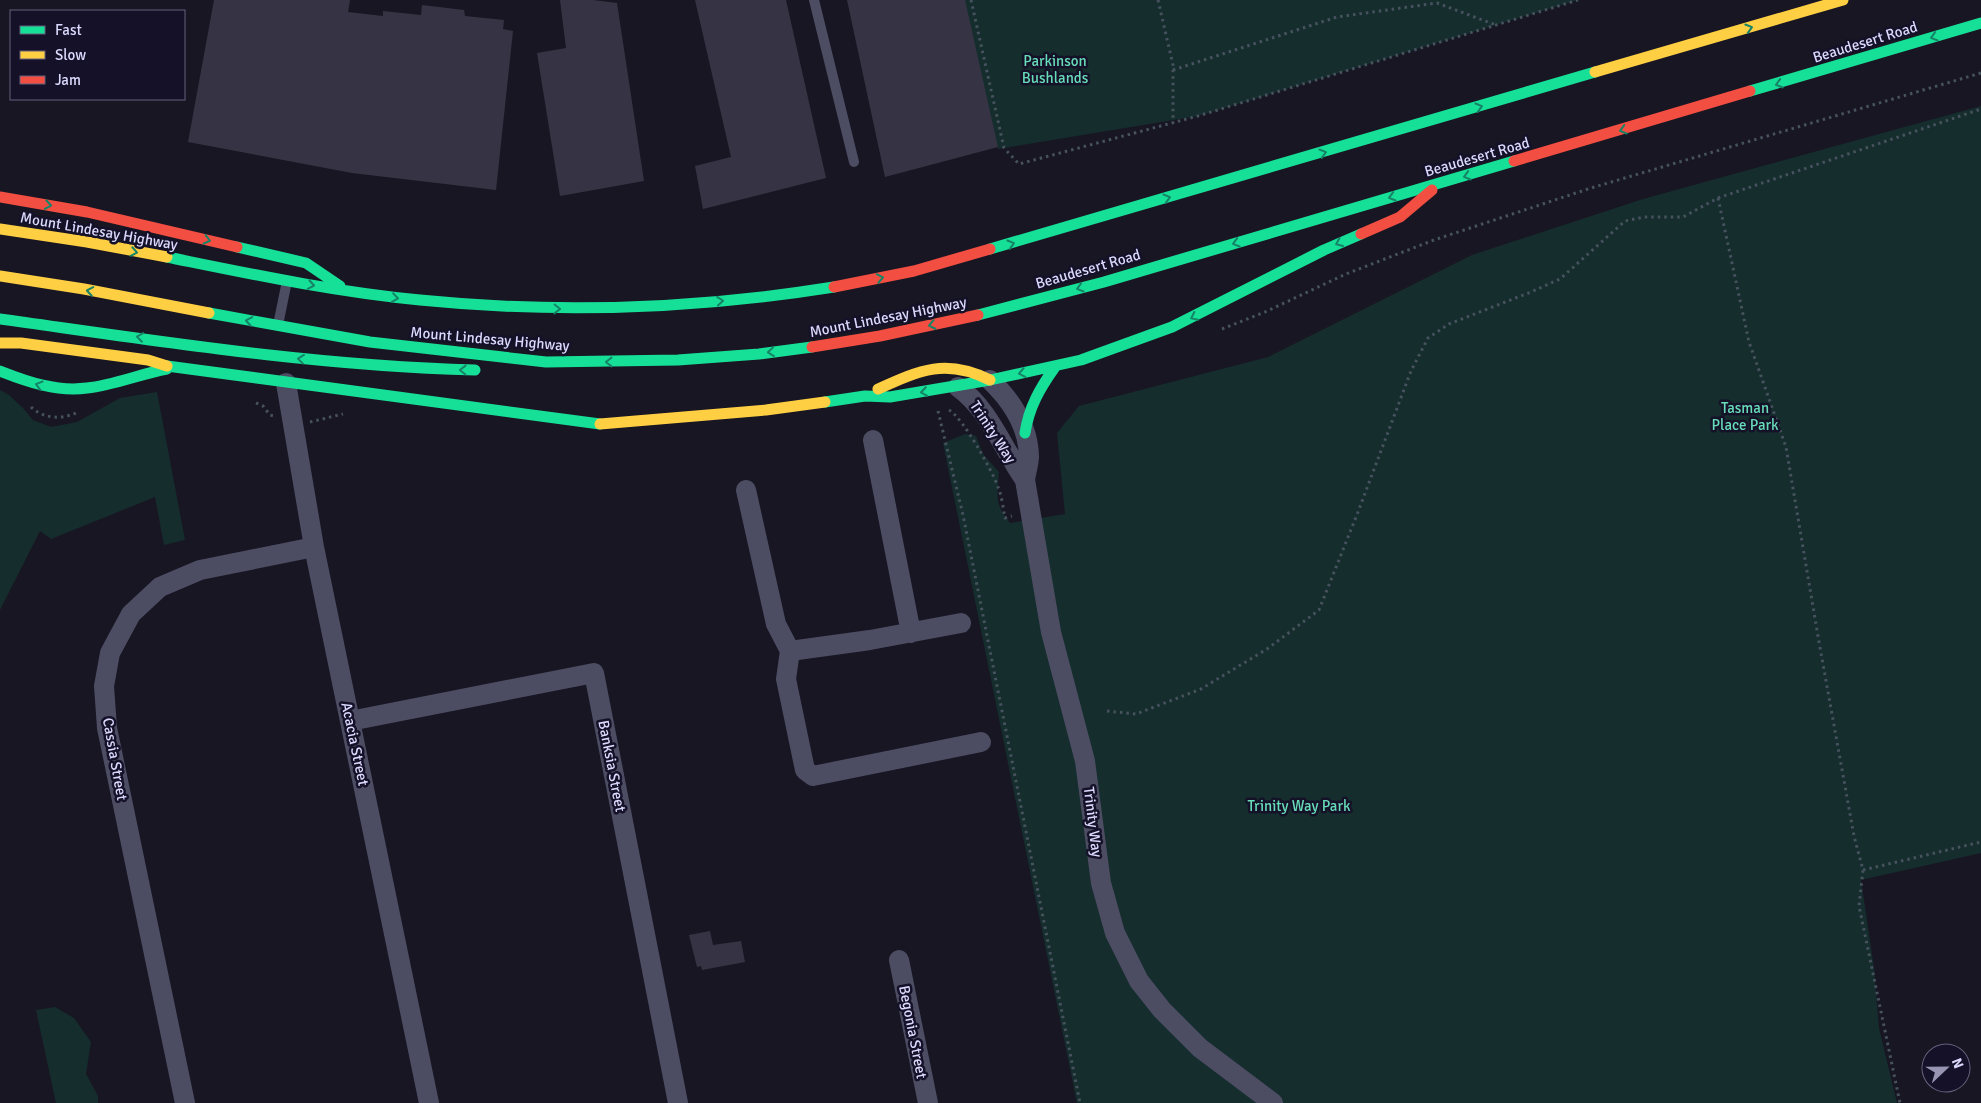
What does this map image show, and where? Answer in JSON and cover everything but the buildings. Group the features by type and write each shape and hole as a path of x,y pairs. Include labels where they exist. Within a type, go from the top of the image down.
{"main road":[{"name":"Mount Lindesay Highway","path":"0,229 88,243 347,291 413,300 490,307 633,308 766,297 832,287 913,271 964,257 1840,0"},
{"name":"Beaudesert Road","path":"979,314 1051,296 1439,184 1981,23"},
{"path":"0,344 21,343 64,348 148,360 173,368 602,424 766,410 865,396 890,398 1055,367 1117,348 1181,323 1324,250 1400,217 1439,184"},
{"path":"0,197 87,212 306,262 347,291"},
{"name":"Mount Lindesay Highway","path":"0,276 398,346 547,362 661,361 725,357 806,348 877,337 979,314"},
{"path":"0,319 362,366 420,370 484,370"},
{"path":"64,348 76,364"},
{"path":"512,371 547,362"},
{"path":"865,396 929,368 957,367 970,370 990,380"},
{"path":"1024,433 1027,414 1055,367"},
{"path":"0,371 45,387 98,386 148,372 173,368"}],"street":[{"name":"Trinity Way","path":"990,380 1011,401 1024,433 1029,457 1025,480 1051,632 1085,761 1101,884 1115,933 1138,981 1162,1010 1200,1048 1273,1103"},
{"name":"Acacia Street","path":"286,383 314,547 429,1103"},
{"name":"Trinity Way","path":"958,386 967,393 984,414 1025,480"},
{"path":"873,440 911,632"},
{"path":"746,490 776,624 790,651 786,678 805,770 813,776 981,742"},
{"name":"Cassia Street","path":"185,1103 108,728 104,686 110,653 131,614 160,587 200,570 314,547"},
{"path":"790,651 870,640 960,623"},
{"name":"Banksia Street","path":"350,721 594,673 678,1103"},
{"name":"Begonia Street","path":"899,960 928,1103"}],"lane":[{"path":"814,0 854,162"},
{"path":"278,326 287,280"}],"path":[{"path":"971,0 1004,148 1019,164 1173,123 1578,0"},
{"path":"1158,0 1173,70 1173,123"},
{"path":"1173,70 1337,17 1437,3 1496,25"},
{"path":"1221,329 1265,312 1346,274 1434,240 1591,188 1981,73"},
{"path":"1107,711 1136,714 1201,689 1267,649 1319,610 1412,371 1428,338 1449,324 1560,279 1625,221 1644,217 1683,217 1718,198 1981,109"},
{"path":"1718,198 1749,342 1786,447 1820,652 1854,836 1863,870 1859,906 1900,1103"},
{"path":"248,399 264,406 270,416 310,422 352,412"},
{"path":"25,402 38,413 55,418 73,415 81,410"},
{"path":"1031,512 1005,518 998,487 970,435 951,411 936,406 962,515 1080,1103"},
{"path":"1863,870 1981,842"}],"green space":[{"name":"Parkinson Bushlands","path":"964,0 1578,0 1198,116 998,149"},
{"path":"1981,106 1981,853 1861,880 1874,968 1879,1028 1897,1103 1077,1103 943,443 965,434 976,436 983,454 999,472 999,504 1010,523 1065,514 1057,433 1079,406 1268,357 1472,255 1643,199"},
{"path":"0,390 9,395 33,420 51,427 77,422 120,398 157,392 185,540 164,545 155,497 51,539 40,531 0,610"},
{"path":"55,1007 74,1018 91,1042 86,1074 98,1096 98,1103 56,1103 36,1010"}],"traffic: fast":[{"path":"1750,91 1981,23"},
{"path":"990,249 1595,72"},
{"path":"978,315 1104,282 1514,161"},
{"path":"990,380 1081,360 1172,327 1324,250 1361,234"},
{"path":"237,247 306,263 340,286"},
{"path":"167,257 293,282 388,297 524,307 576,308 679,304 731,300 834,287"},
{"path":"209,313 370,342 546,362 678,360 759,354 812,347"},
{"path":"0,319 178,344 296,358 415,368 475,370"},
{"path":"167,366 600,424"},
{"path":"1025,433 1029,415 1036,398 1055,367"},
{"path":"0,371 43,385 76,389 107,384 167,369"},
{"path":"825,402 865,396 890,397 990,380"}],"traffic: slow":[{"path":"1595,72 1843,0"},
{"path":"0,229 87,242 167,257"},
{"path":"0,276 84,289 209,313"},
{"path":"0,343 21,343 148,360 167,366"},
{"path":"878,389 907,376 933,369 960,369 990,380"},
{"path":"600,424 766,410 825,402"}],"traffic: jam":[{"path":"1514,161 1750,91"},
{"path":"1361,234 1400,217 1432,190"},
{"path":"0,197 87,212 237,247"},
{"path":"834,287 914,271 990,249"},
{"path":"812,347 880,336 978,315"}],"park label":[{"name":"Tasman Place Park","path":"1745,416"},
{"name":"Trinity Way Park","path":"1299,806"}]}
